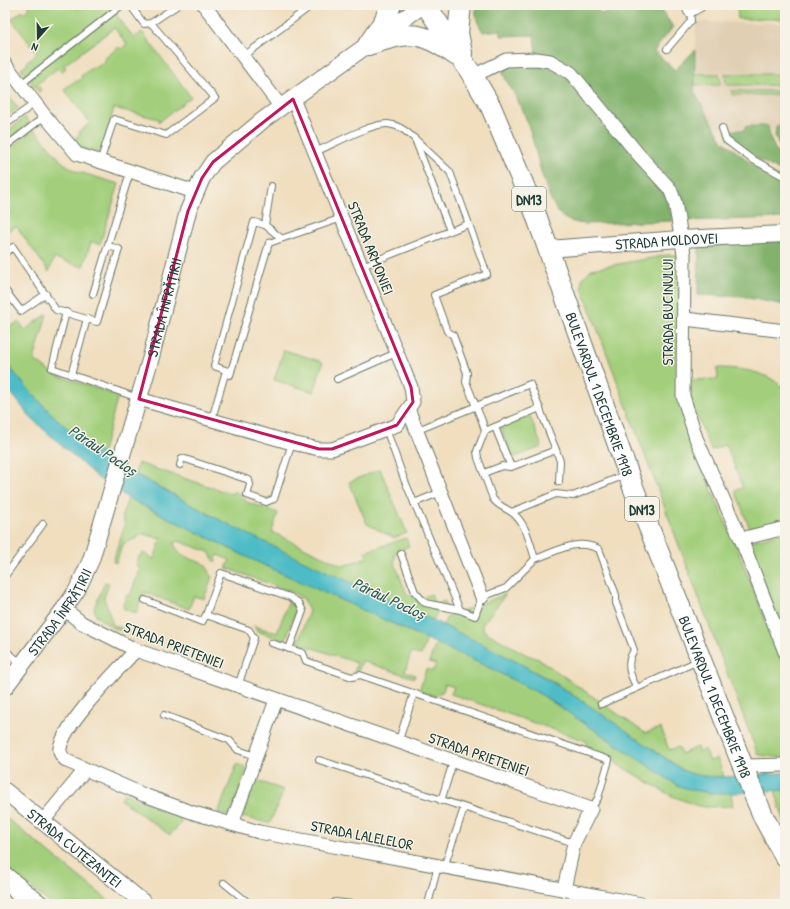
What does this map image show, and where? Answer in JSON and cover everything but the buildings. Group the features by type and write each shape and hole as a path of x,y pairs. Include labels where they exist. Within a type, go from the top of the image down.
{"main road":[{"path":"368,45 384,21 390,5"},
{"name":"BULEVARDUL 1 DECEMBRIE 1918","path":"426,5 469,68 491,108 512,157 548,249 628,473 755,797 764,818 785,857"},
{"path":"461,5 458,33 469,68"},
{"path":"368,45 396,36 418,35 438,43 469,68"}],"street":[{"name":"STRADA ARMONIEI","path":"204,5 244,56 287,103 315,152 411,388 413,402 409,410"},
{"name":"STRADA ÎNFRĂȚIRII","path":"5,687 77,590 90,560 152,357 188,211 202,178 213,162 228,148 287,103 423,5"},
{"name":"STRADA BUCINULUI","path":"469,68 506,60 537,58 550,61 571,74 638,154 670,189 675,202 680,239 684,254 685,319 683,396 699,443 741,539 785,652"},
{"path":"5,64 74,152 130,172 195,192"},
{"name":"STRADA MOLDOVEI","path":"548,249 680,239 785,234"},
{"path":"685,319 785,331"},
{"path":"139,399 292,443 319,449 332,449 397,425 409,410 482,597"},
{"path":"741,539 785,528"},
{"name":"STRADA PRIETENIEI","path":"64,609 82,623 136,650 398,743 591,809"},
{"name":"STRADA LALELELOR","path":"136,650 78,715 60,749 61,756 67,761 144,795 259,832 564,890 596,900 641,904"},
{"path":"232,824 276,700"},
{"path":"743,766 785,765"},
{"path":"5,800 43,821 85,770"},
{"name":"STRADA CUTEZANȚEI","path":"5,791 145,904"},
{"path":"564,890 574,843 591,809"},
{"path":"5,873 43,904"},
{"path":"5,880 24,904"}],"lane":[{"path":"130,5 144,24 152,23 178,5"},
{"path":"244,56 312,5"},
{"path":"20,84 119,6"},
{"path":"667,49 691,21 692,7"},
{"path":"100,162 114,119 166,135 215,98 152,23"},
{"path":"5,126 35,103"},
{"path":"5,147 45,116"},
{"path":"315,152 374,127 388,124 404,129 450,172 468,218 468,224 488,274 434,295 447,331 453,335 467,373 466,382 485,431 477,451 478,458 493,499 498,504 512,512 521,521 527,533 535,560"},
{"path":"722,128 726,140 750,158 785,177"},
{"path":"415,139 450,230"},
{"path":"94,294 130,172"},
{"path":"265,225 271,186"},
{"path":"212,419 225,374 230,375 231,372 268,243 342,218"},
{"path":"231,372 214,366 254,222 265,225 281,238"},
{"path":"362,266 468,224"},
{"path":"5,253 13,247 56,310 96,322 119,249 108,246"},
{"path":"5,290 21,311 46,294"},
{"path":"66,312 52,368 139,399"},
{"path":"71,374 87,319"},
{"path":"338,379 396,353"},
{"path":"418,430 530,384 560,461 559,482"},
{"path":"485,431 540,408"},
{"path":"495,427 511,467"},
{"path":"386,429 414,503 460,610"},
{"path":"180,465 182,458 249,480 250,485 247,495 266,502 274,499 292,443"},
{"path":"484,473 502,466 511,467 556,450"},
{"path":"512,512 556,494 573,496 628,473"},
{"path":"414,503 441,492"},
{"path":"5,576 43,524"},
{"path":"401,554 416,592 426,603 460,610 475,616 482,597 506,588 535,560 578,543 589,544 599,549 616,595 616,603 634,650 630,656 629,672 637,688"},
{"path":"145,600 202,622 221,573 290,597 299,603 303,611 289,649"},
{"path":"206,615 249,630 254,638 238,686"},
{"path":"271,643 303,652 306,661 352,677 360,675 609,760 598,798 591,809"},
{"path":"5,650 22,664"},
{"path":"600,704 701,660"},
{"path":"398,743 414,693"},
{"path":"164,715 229,740 238,750 256,756"},
{"path":"319,760 441,801 574,843"},
{"path":"441,801 454,762"},
{"path":"428,904 464,808"},
{"path":"224,883 250,904"},
{"path":"332,904 335,902 352,904"}],"highlighted area":[{"path":"293,99 411,387 413,402 397,425 332,449 319,449 139,399 188,211 202,178 213,162"}],"shaded area":[{"path":"696,22 785,23 785,125 774,125 774,131 770,131 769,125 744,124 744,128 715,128 694,92"}],"green space":[{"path":"97,5 99,8 103,5 109,5 134,38 142,32 191,97 159,122 159,119 114,108 101,153 80,148 74,139 80,134 79,132 90,123 64,89 75,81 77,82 82,78 81,76 94,66 96,68 105,61 104,59 119,47 121,49 127,44 114,28 64,65 66,68 61,72 58,68 37,84 41,90 39,92 21,69 28,64 26,62 37,53 11,19 23,11 24,13 30,8 28,6"},
{"path":"477,5 592,5 602,14 615,5 658,5 673,27 654,51 675,70 695,50 694,92 723,141 750,162 785,180 785,218 684,221 682,200 678,188 643,155 574,70 536,54 534,35 501,36 501,30 483,32 477,19"},
{"path":"737,5 785,5 785,19 738,19"},
{"path":"506,65 548,65 568,77 660,186 667,201 673,221 586,224 570,221 563,217 557,211 547,190 525,115 503,74 503,69"},
{"path":"695,74 719,74 720,85 695,85"},
{"path":"725,74 785,74 785,85 726,85"},
{"path":"5,91 18,108 5,118 5,107 7,105 5,102"},
{"path":"732,91 785,91 785,95 732,95"},
{"path":"25,117 30,123 5,142 5,133"},
{"path":"745,126 768,126 770,138 785,170 785,174 750,155 728,138 727,130 745,130"},
{"path":"776,126 785,126 785,159 775,136"},
{"path":"34,129 62,162 76,171 119,184 100,244 91,242 83,267 54,258 49,272 16,226 5,233 5,152"},
{"path":"785,241 785,305 743,297 698,295 699,245"},
{"path":"668,255 678,255 681,401 689,438 737,548 785,670 785,758 758,755 582,288 582,279 591,269"},
{"path":"47,314 34,360 53,374 118,396 102,455 88,446 62,424 38,400 5,362 5,322 9,327 19,322 25,330"},
{"path":"284,350 323,362 314,392 274,380"},
{"path":"717,368 744,370 763,375 779,384 785,391 785,524 749,527 735,490 743,488 726,445 711,450 689,397 688,380 718,379"},
{"path":"530,416 542,447 512,458 501,427"},
{"path":"138,463 232,494 234,491 247,502 278,513 272,532 343,566 367,557 365,552 406,538 409,546 396,552 394,561 407,595 422,598 431,594 435,605 444,601 447,608 437,612 433,620 261,542 135,474"},
{"path":"380,469 407,533 394,538 367,524 349,482"},
{"path":"128,498 255,561 427,639 421,655 411,653 405,671 415,675 414,678 362,661 359,670 354,673 357,663 298,643 309,611 304,599 292,592 226,568 230,560 218,555 215,562 209,552 178,541 174,543 179,551 186,557 205,564 212,577 204,599 194,596 189,609 144,592 136,613 124,609 123,604 127,595 130,596 140,568 136,566 139,556 143,553 154,559 161,539 144,534 123,544 116,563 113,562 125,524 122,516"},
{"path":"785,532 785,638 748,542"},
{"path":"105,582 109,583 104,598 113,625 130,631 129,633 113,628 96,616 94,608"},
{"path":"506,594 482,625 484,631 527,655 539,659 645,733 661,728 669,750 678,747 681,754 697,747 699,752 705,749 710,761 717,758 724,776 713,777 694,775 684,771 551,680 443,625 447,617"},
{"path":"288,603 294,606 296,610 285,641 257,631 254,626 277,633"},
{"path":"436,643 490,668 542,695 677,785 709,793 731,792 733,806 705,807 695,805 670,795 617,764 615,760 587,751 586,741 451,694 454,687 445,684 443,691 435,696 419,691 426,669 433,671 436,664 429,662"},
{"path":"237,764 247,768 230,816 218,813"},
{"path":"255,780 284,790 270,823 242,817"},
{"path":"775,790 785,790 785,824"},
{"path":"124,793 180,816 181,823 170,835 121,800"},
{"path":"5,817 113,904 51,904 5,867"}],"water":[{"name":"Pârâul Pocloș","path":"5,362 38,400 74,434 108,459 133,473 210,515 498,652 570,693 684,771 695,775 720,777 785,773 785,790 744,793 716,793 703,792 677,785 542,695 490,668 255,561 128,498 98,478 31,418 5,385"}]}
